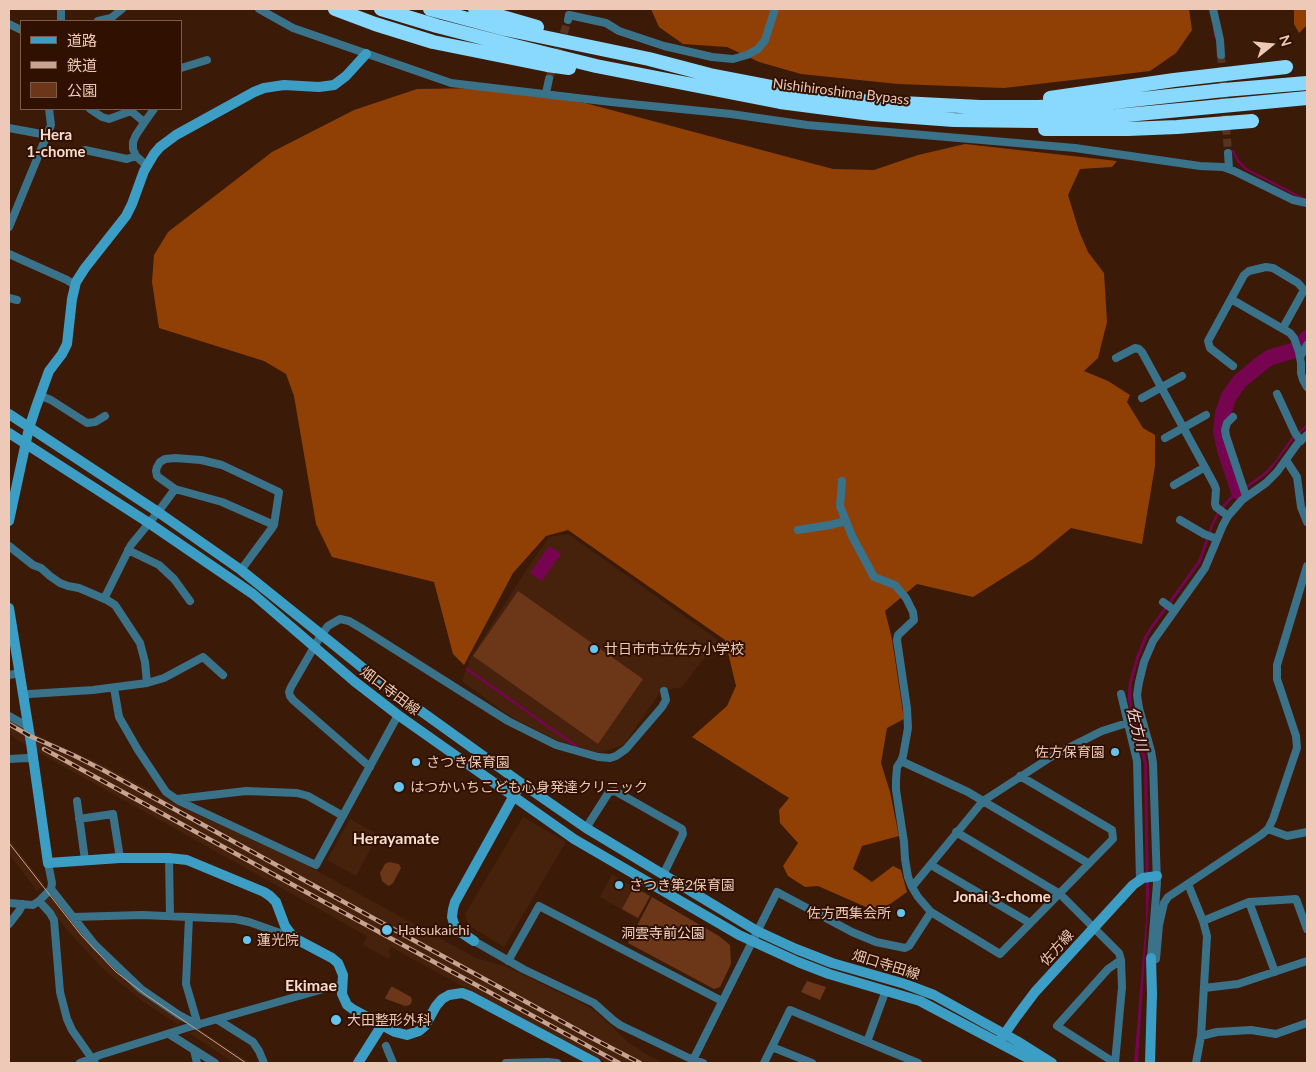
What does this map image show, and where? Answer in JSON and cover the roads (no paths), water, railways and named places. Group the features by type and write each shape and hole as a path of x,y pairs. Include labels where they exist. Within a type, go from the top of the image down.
{"highway":[{"path":"335,9 433,42 547,65 649,77"},
{"name":"Nishihiroshima Bypass","path":"381,9 437,26 549,55 649,77 780,102 872,114 954,120 1035,121 1307,98"},
{"name":"Nishihiroshima Bypass","path":"430,9 505,28 649,59 710,75 862,101 980,107 1038,107 1096,104 1240,88 1307,84"},
{"path":"475,9 649,59"},
{"path":"980,107 1174,80 1286,67"},
{"path":"872,114 924,122 992,128 1128,129 1177,127 1252,120"}],"street":[{"path":"102,20 111,18 122,9"},
{"path":"259,9 293,28 451,83 731,114 807,125 1075,148 1200,166 1223,167 1293,200 1306,202"},
{"path":"568,20 570,15 606,22 619,31 664,46 712,57 733,59 758,49 765,40 775,9"},
{"path":"1213,9 1220,40 1221,55"},
{"path":"9,521 29,428 49,371 67,344 75,285 85,268 126,216 154,154 168,140 245,96 264,88 284,85 319,87 334,85 346,76 366,54"},
{"path":"182,68 207,60"},
{"path":"546,94 549,79"},
{"path":"9,227 51,125 49,110"},
{"path":"91,110 102,118 109,119 131,111 144,122"},
{"path":"147,166 136,156 133,142 153,110"},
{"path":"9,128 47,135"},
{"path":"1228,153 1229,169"},
{"path":"88,154 127,159 136,156"},
{"path":"9,202 15,210"},
{"path":"9,254 75,285"},
{"path":"1233,366 1210,348 1208,341 1244,275 1249,271 1266,267 1274,268 1298,283 1304,290 1283,328"},
{"path":"9,298 17,300"},
{"path":"1232,299 1290,333 1300,354 1301,373 1307,386"},
{"path":"1300,354 1307,345"},
{"path":"1116,358 1135,348 1139,350 1216,486 1215,504 1223,512 1222,525 1212,537 1205,568 1169,606 1159,631 1150,646 1139,682 1137,695 1139,733 1137,761 1139,881 1155,876"},
{"path":"1142,398 1182,376"},
{"path":"41,396 51,400 87,423 95,422 105,416"},
{"path":"1276,397 1298,437"},
{"name":"畑口寺田線","path":"9,414 158,512 241,570 379,681 586,828 757,931 832,963 905,984 934,995 1052,1063"},
{"path":"1165,438 1206,415"},
{"path":"1233,417 1227,423 1226,436 1245,492"},
{"path":"1226,432 1235,427"},
{"name":"畑口寺田線","path":"9,433 149,523 253,594 354,682 398,716 574,838 752,941 813,968 844,979 909,997 932,1006 1037,1063"},
{"path":"1223,512 1234,507 1245,492 1272,478 1286,460 1298,437 1307,435"},
{"path":"241,570 274,525 279,492 222,465 201,460 175,458 165,459 160,462 156,471 157,476 175,489 222,502 274,525"},
{"path":"1286,460 1297,477 1301,507 1307,522"},
{"path":"1174,485 1205,467"},
{"path":"842,481 840,506 852,536 874,577 895,585 906,598 913,612 914,620 898,635 897,640 908,728 903,756 897,767 896,790 908,876 918,897 931,912 1000,954 1113,839 1112,830 1020,776"},
{"path":"104,599 133,541 175,489"},
{"path":"798,530 846,521"},
{"path":"1181,524 1212,537"},
{"path":"9,546 31,564 41,568 60,583 79,588 111,602 119,610 140,643 144,652 147,683"},
{"path":"128,550 159,565 174,579 190,601"},
{"path":"1152,1000 1159,925 1164,903 1168,897 1261,835 1268,829 1273,819 1297,748 1296,736 1279,686 1277,672 1279,658 1307,566"},
{"path":"9,608 52,883 51,890 32,905 9,903"},
{"path":"370,767 293,700 289,692 321,634 336,621 344,619 349,621 503,719 556,745 604,758 616,756 626,749 662,707 666,700 664,691"},
{"path":"24,696 114,688 147,683 164,678 203,657 223,675"},
{"path":"9,675 20,673"},
{"path":"114,688 119,717 129,736 166,792 316,865 398,716"},
{"path":"1121,694 1127,723 1139,733 1152,757 1155,876 1151,958 1150,1063"},
{"path":"9,716 28,727"},
{"path":"912,887 983,801 1054,755 1102,732 1127,723"},
{"path":"9,759 34,759"},
{"path":"901,761 968,792 1088,863"},
{"path":"521,783 455,902 452,917 458,931 508,961 590,1000 617,1023 703,1063"},
{"path":"177,799 246,791 297,793 308,796 343,816"},
{"path":"586,828 609,792 615,791 682,830 683,834 663,875"},
{"path":"77,801 85,860"},
{"path":"79,819 113,814 120,858"},
{"path":"1268,829 1287,836 1307,832"},
{"path":"956,832 1060,894 1118,953 1121,960 1122,987 1115,1063 1057,1026 1108,969 1121,960"},
{"path":"48,863 120,858 187,860 270,896 276,902 288,932 298,940 338,963 342,973 343,998 347,1005 399,1034 415,1033 425,1026 442,999 449,995 462,993 582,1060 596,1063"},
{"path":"169,858 170,916"},
{"path":"931,865 1030,923"},
{"name":"佐方線","path":"999,1044 1004,1034 1033,995 1139,881"},
{"path":"1188,884 1207,936 1200,1036 1196,1063"},
{"path":"51,890 95,945 141,989 179,1015 198,1025"},
{"path":"693,1060 777,892 852,932 876,942 905,948 909,946 931,912"},
{"path":"1203,921 1249,902 1296,899 1307,928"},
{"path":"39,901 54,920 60,992 67,1019 72,1030 94,1061"},
{"path":"1249,902 1274,972"},
{"path":"9,924 23,904"},
{"path":"508,961 539,906 722,1001"},
{"path":"73,917 121,915 242,920 280,933 288,932"},
{"path":"189,917 186,984 198,1025"},
{"path":"1204,988 1238,984 1307,961"},
{"path":"80,1063 94,1061 198,1025 342,985"},
{"path":"867,1042 886,990"},
{"path":"764,1063 790,1010 918,1063"},
{"path":"218,1020 253,1042 264,1063"},
{"path":"1200,1036 1217,1032 1251,1030 1276,1034 1307,1024"},
{"path":"358,1063 382,1025"},
{"path":"169,1034 216,1063"},
{"path":"386,1046 393,1063"},
{"path":"772,1047 812,1063"},
{"path":"194,1050 197,1063"},
{"path":"506,1063 557,1063"}],"water":[{"name":"佐方川","path":"1307,424 1307,427 1293,440 1267,474 1232,499 1221,511 1213,526 1201,562 1147,638 1132,682 1131,701 1147,763 1149,896 1138,1063 1134,1063 1146,918 1146,896 1144,764 1128,701 1129,682 1144,637 1198,561 1218,510 1230,497 1265,472 1291,438"},
{"path":"549,546 561,554 542,581 530,573"}],"waterway":[{"path":"1214,27 1215,36"},
{"path":"1233,151 1238,161 1246,169 1304,199"},
{"path":"1239,492 1225,450 1221,431 1223,413 1229,396 1240,381 1263,362 1271,357 1296,350 1307,338"},
{"path":"467,669 576,746"}],"tunnel":[{"path":"549,79 568,20"},
{"path":"1221,55 1228,153"}],"tram line":[{"path":"9,843 81,935 116,972 146,995 246,1063"}],"railway":[{"path":"9,724 30,736 103,770 640,1063"},
{"path":"44,749 619,1063"}],"place":[{"name":"廿日市市立佐方小学校","path":"594,649"},
{"name":"佐方保育園","path":"1115,752"},
{"name":"さつき保育園","path":"416,762"},
{"name":"はつかいちこども心身発達クリニック","path":"399,787"},
{"name":"さつき第2保育園","path":"619,885"},
{"name":"佐方西集会所","path":"901,913"},
{"name":"Hatsukaichi","path":"387,930"},
{"name":"蓮光院","path":"247,940"},
{"name":"大田整形外科","path":"336,1020"}],"district":[{"name":"Hera 1-chome","path":"56,144"},
{"name":"Herayamate","path":"396,839"},
{"name":"Jonai 3-chome","path":"1002,897"},
{"name":"Ekimae","path":"311,986"}],"park label":[{"name":"洞雲寺前公園","path":"663,933"}]}
